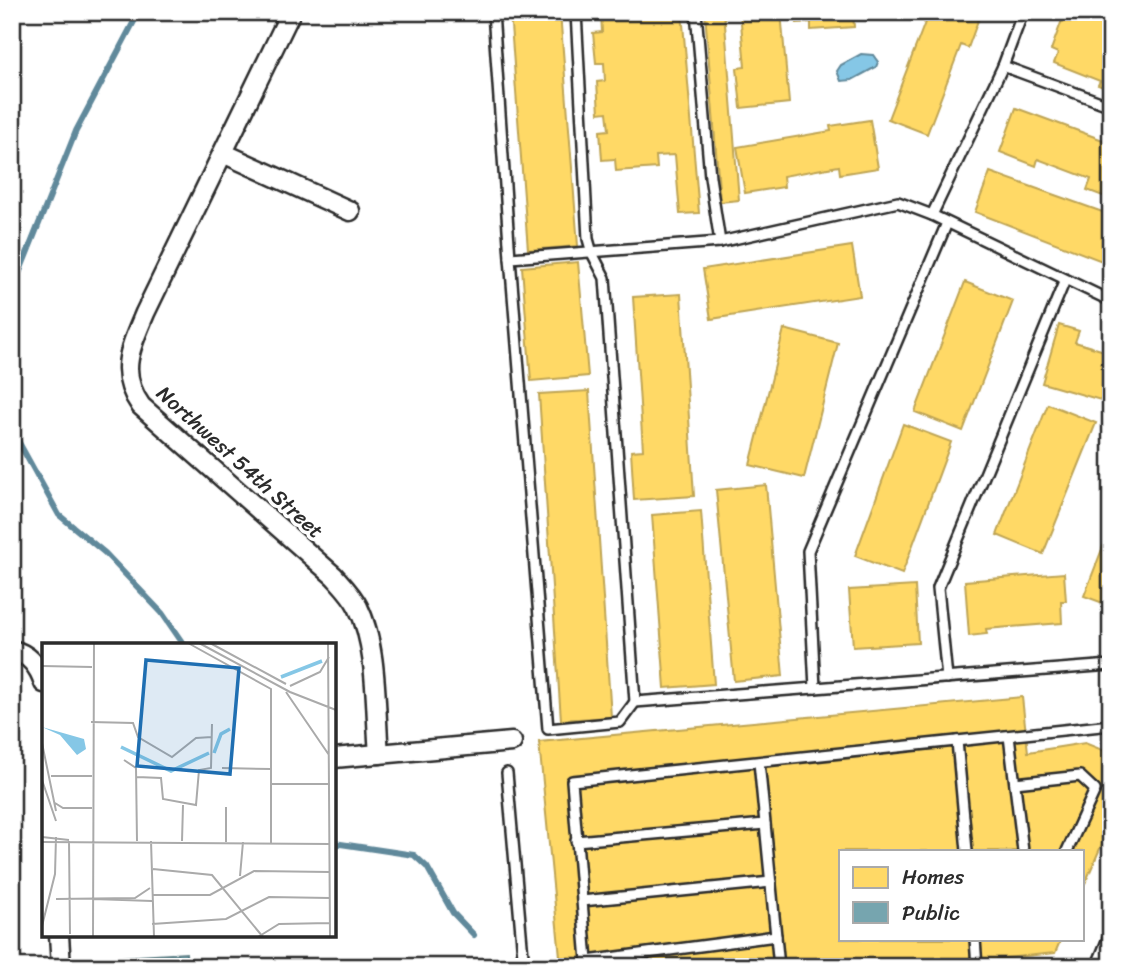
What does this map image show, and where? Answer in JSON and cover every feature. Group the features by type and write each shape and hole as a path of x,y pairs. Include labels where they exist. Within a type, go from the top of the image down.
{"street":[{"name":"Northwest 54th Street","path":"291,12 145,313 128,362 128,378 132,393 141,406 334,576 348,593 361,616 370,651 379,754"},
{"path":"223,153 350,211"},
{"path":"12,650 31,660 42,677"},
{"path":"336,758 512,743"},
{"path":"59,937 61,967"},
{"path":"1100,967 1111,943"}],"lane":[{"path":"493,12 548,729 620,722 635,702 606,278 592,253 588,239 576,12"},
{"path":"696,12 710,177 720,242"},
{"path":"932,215 1003,66 1023,12"},
{"path":"1003,66 1111,106"},
{"path":"510,258 720,242 898,202 932,215 1111,301"},
{"path":"815,688 808,551 947,223"},
{"path":"947,678 938,588 1065,280"},
{"path":"635,702 1111,664"},
{"path":"776,936 591,964 582,901 572,781 1111,725"},
{"path":"1009,736 1023,850"},
{"path":"957,741 967,850"},
{"path":"759,762 779,967"},
{"path":"507,773 524,967"},
{"path":"1015,783 1080,776 1095,790 1067,850"},
{"path":"576,841 765,824"},
{"path":"582,901 771,882"},
{"path":"975,940 977,967"},
{"path":"1017,967 1031,967"}],"water":[{"path":"861,54 873,55 878,62 876,67 852,80 841,81 837,71 841,65"}],"building: Homes":[{"path":"510,12 560,12 578,246 528,250"},
{"path":"591,12 682,12 699,213 680,214 675,155 656,156 657,168 616,171 615,159 602,160 600,131 609,130 607,112 599,113 597,82 605,81 604,63 596,63 593,33 602,32 601,13"},
{"path":"705,12 724,12 739,200 720,202"},
{"path":"740,12 781,12 789,103 741,108 737,68 745,67"},
{"path":"797,12 853,12 854,27 811,30 811,22 797,23"},
{"path":"929,12 981,12 968,48 961,45 927,134 888,119"},
{"path":"1065,12 1074,15 1075,12 1099,12 1109,16 1111,90 1098,85 1100,81 1054,63 1058,53 1051,50"},
{"path":"1016,108 1111,143 1111,199 1087,190 1091,179 1038,159 1036,166 1000,152"},
{"path":"870,120 878,168 840,174 839,166 783,176 784,187 745,193 737,147 831,131 830,126"},
{"path":"990,172 1111,215 1111,237 1102,261 975,212"},
{"path":"852,246 860,296 711,319 703,269"},
{"path":"578,262 588,376 531,381 522,267"},
{"path":"965,282 1013,301 963,431 915,412"},
{"path":"681,294 694,496 634,500 631,451 643,450 633,297"},
{"path":"1059,325 1079,331 1075,342 1111,353 1111,403 1042,383"},
{"path":"784,329 838,343 804,478 750,465"},
{"path":"589,391 611,717 561,720 539,394"},
{"path":"1048,404 1096,423 1043,554 997,535"},
{"path":"903,424 951,442 902,574 855,556"},
{"path":"766,485 783,676 734,681 716,490"},
{"path":"701,511 714,684 665,688 652,515"},
{"path":"1111,526 1111,606 1084,596"},
{"path":"1064,573 1066,601 1061,601 1062,623 986,629 987,634 969,636 965,581"},
{"path":"915,586 918,643 853,647 849,590"},
{"path":"1022,697 1028,752 1085,743 1111,756 1111,823 1084,886 1084,850 839,850 839,940 1061,940 1055,953 997,959 997,967 561,967 539,742"}],"building: Public":[{"path":"186,953 187,967 123,967 122,957"}],"waterway":[{"path":"12,291 76,131 139,12"},
{"path":"12,430 59,515 105,553 162,613 183,643"},
{"path":"336,843 414,855 427,867 453,913 474,935"}]}
